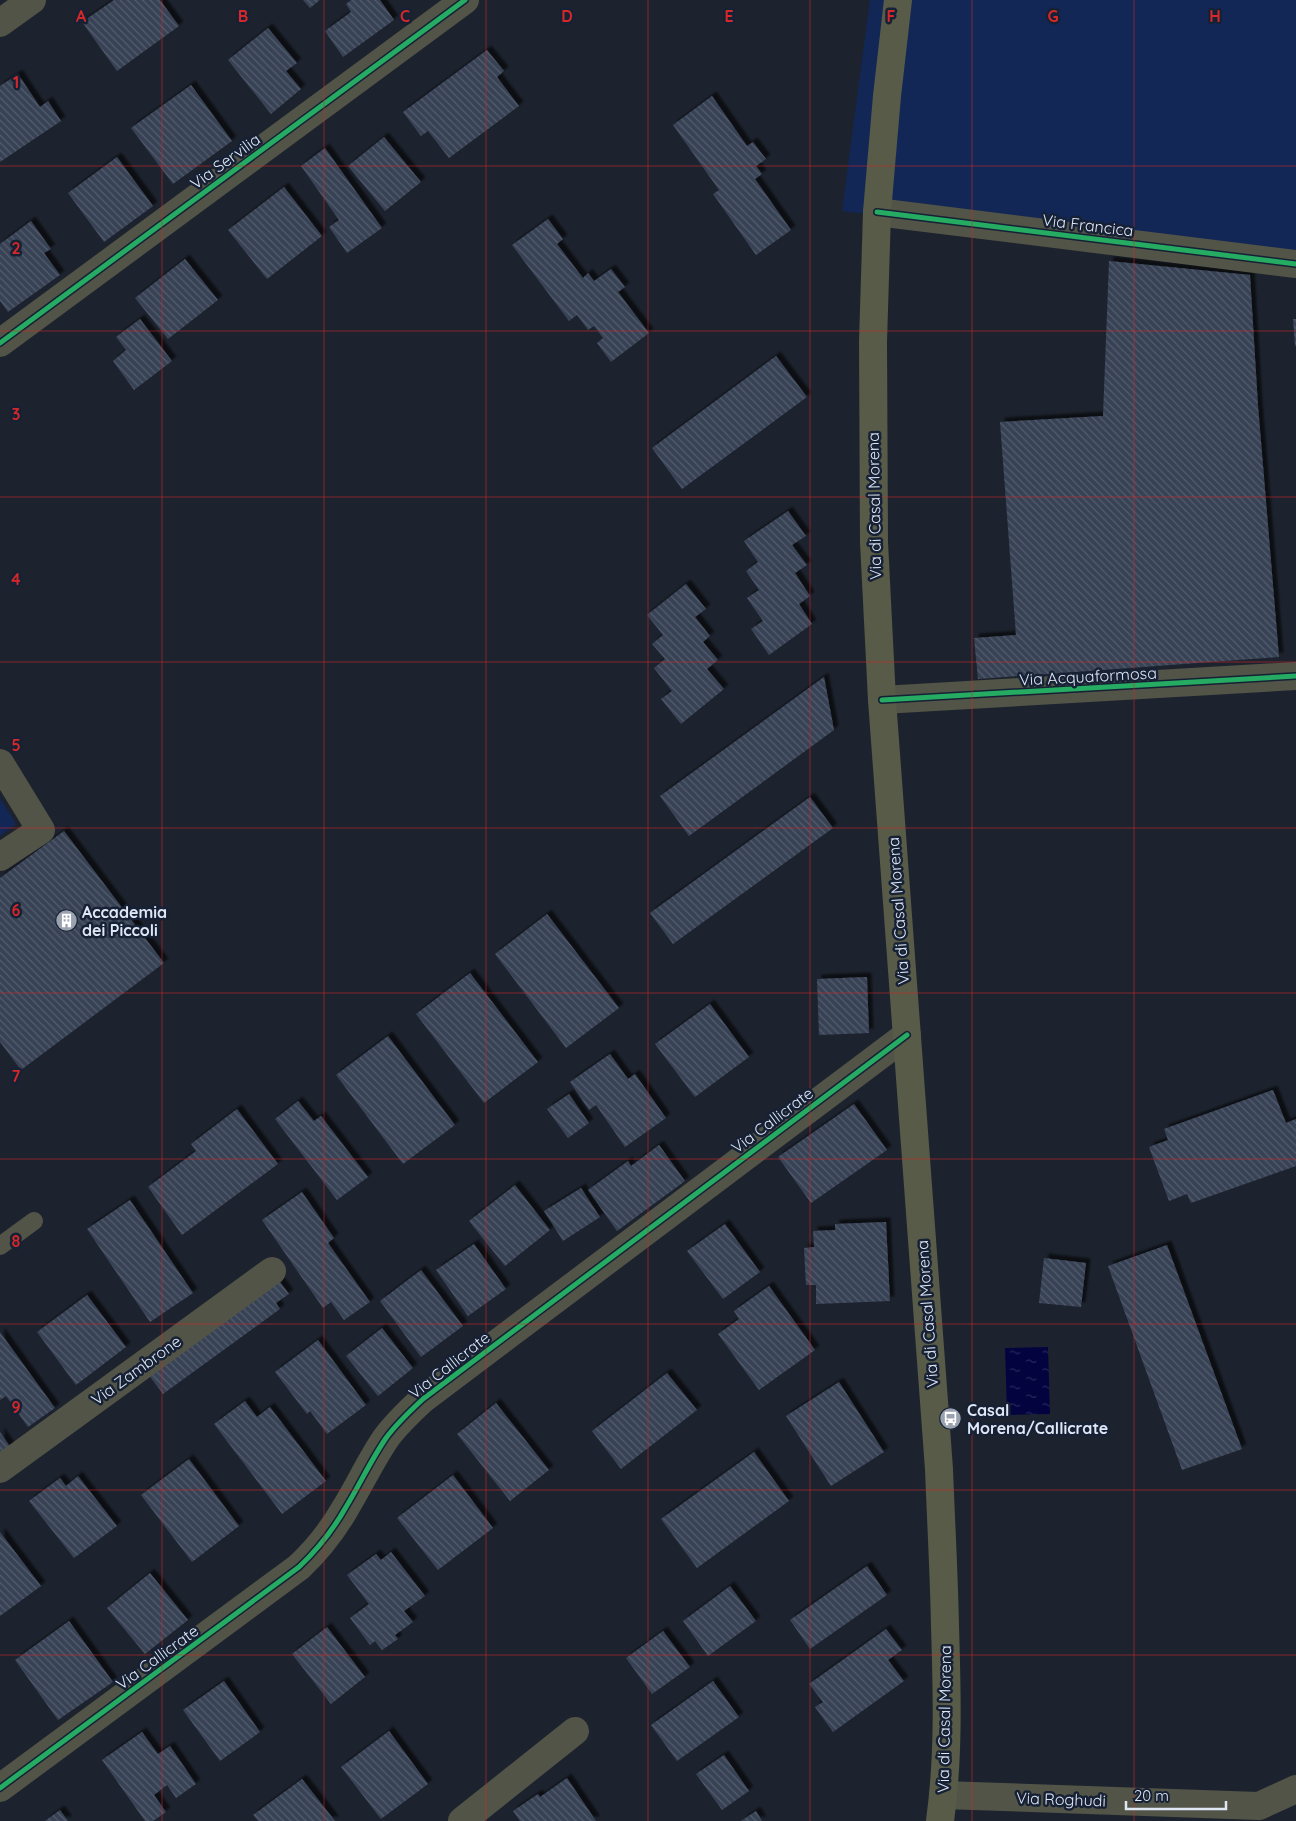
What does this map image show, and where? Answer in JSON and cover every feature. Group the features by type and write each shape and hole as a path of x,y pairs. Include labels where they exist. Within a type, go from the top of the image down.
{"main road":[{"name":"Via di Casal Morena","path":"898,0 877,212 873,342 873,494 882,700 939,1469 947,1700 942,1808"}],"street":[{"path":"0,23 32,0"},
{"name":"Via Servilia","path":"0,343 465,0"},
{"name":"Via Francica","path":"877,212 1296,264"},
{"name":"Via Acquaformosa","path":"882,700 1296,676"},
{"path":"0,763 41,830 0,857"},
{"name":"Via Callicrate","path":"0,1788 299,1567 322,1543 341,1516 371,1461 387,1437 423,1399 907,1035"},
{"name":"Via Zambrone","path":"0,1469 272,1271"},
{"path":"462,1821 575,1731"},
{"name":"Via Roghudi","path":"942,1808 1255,1813 1296,1789"}],"lane":[{"path":"0,1246 34,1221"}],"shaded area":[{"path":"870,0 1296,0 1296,265 842,211"},
{"path":"0,798 16,824 0,836"}],"water":[{"path":"1048,1347 1050,1414 1007,1415 1005,1348"}],"building":[{"path":"114,0 160,0 179,26 117,71 82,22"},
{"path":"303,0 320,0 310,8"},
{"path":"351,0 380,0 394,20 343,57 325,31 351,12 346,4"},
{"path":"268,28 297,63 286,71 301,89 271,114 228,60"},
{"path":"487,50 504,71 497,77 519,106 449,158 428,131 421,136 403,112"},
{"path":"18,74 40,107 48,101 61,121 0,162 0,86"},
{"path":"191,85 232,141 173,184 131,128"},
{"path":"712,96 747,146 753,142 766,159 756,166 762,174 755,179 791,230 756,255 713,194 719,190 673,125"},
{"path":"384,137 421,182 385,211 348,166"},
{"path":"325,148 382,228 347,253 329,227 339,220 301,166"},
{"path":"117,157 153,206 104,242 68,193"},
{"path":"284,187 322,236 267,279 228,230"},
{"path":"548,219 563,239 557,244 583,278 588,273 594,281 611,269 625,287 618,292 649,333 611,362 597,343 603,338 594,326 588,330 577,315 569,321 512,245"},
{"path":"31,221 51,249 44,253 60,275 8,312 0,301 0,244"},
{"path":"185,259 218,300 168,339 135,298"},
{"path":"1109,261 1250,275 1258,406 1279,657 978,679 974,638 1016,635 1000,422 1103,416"},
{"path":"140,319 172,361 134,390 113,361 126,350 116,337"},
{"path":"1293,319 1296,319 1296,346 1295,346"},
{"path":"776,356 807,397 682,489 652,448"},
{"path":"788,511 806,536 792,545 807,565 795,573 810,596 799,604 812,624 769,655 751,629 763,621 747,598 759,590 746,571 758,562 744,541"},
{"path":"686,584 706,609 695,617 710,636 703,642 718,660 707,669 724,689 681,724 661,699 672,691 654,668 665,659 652,644 663,635 647,615"},
{"path":"824,677 834,730 689,836 660,796"},
{"path":"810,797 833,828 673,944 650,913"},
{"name":"Accademia dei Piccoli","path":"64,831 164,963 21,1070 0,1042 0,878"},
{"path":"547,914 619,1008 566,1048 495,954"},
{"path":"470,973 538,1062 484,1103 416,1014"},
{"path":"867,977 869,1033 819,1035 817,979"},
{"path":"710,1004 749,1057 695,1097 655,1044"},
{"path":"388,1036 455,1125 403,1164 336,1075"},
{"path":"610,1054 628,1079 635,1074 666,1118 625,1147 596,1105 589,1110 570,1082"},
{"path":"1273,1090 1286,1123 1296,1119 1296,1166 1191,1203 1187,1194 1169,1201 1149,1147 1168,1140 1164,1129"},
{"path":"569,1094 589,1123 568,1138 547,1109"},
{"path":"298,1101 314,1121 321,1116 368,1177 337,1200 275,1119"},
{"path":"854,1104 887,1150 811,1203 778,1157"},
{"path":"237,1109 278,1164 182,1235 148,1187 196,1151 191,1144"},
{"path":"659,1145 685,1181 617,1231 588,1190 628,1161 631,1166"},
{"path":"515,1185 550,1230 505,1266 469,1221"},
{"path":"581,1188 600,1217 563,1241 544,1211"},
{"path":"302,1192 334,1238 328,1243 370,1302 344,1320 331,1302 323,1308 262,1220"},
{"path":"130,1200 193,1293 150,1322 87,1229"},
{"path":"886,1222 890,1301 816,1304 816,1285 806,1285 804,1248 814,1247 813,1231 835,1230 835,1224"},
{"path":"725,1224 760,1272 723,1299 687,1251"},
{"path":"474,1244 506,1289 468,1316 436,1270"},
{"path":"1167,1245 1242,1449 1182,1470 1108,1266"},
{"path":"1044,1258 1086,1263 1081,1307 1039,1303"},
{"path":"421,1270 463,1326 421,1357 380,1301"},
{"path":"275,1275 289,1294 276,1303 280,1309 163,1394 145,1370"},
{"path":"769,1286 815,1350 759,1390 718,1334 739,1319 734,1311"},
{"path":"87,1295 126,1347 76,1385 37,1332"},
{"path":"382,1328 413,1368 378,1396 346,1356"},
{"path":"0,1332 55,1408 28,1427 6,1396 0,1400"},
{"path":"318,1340 366,1405 327,1434 310,1411 307,1414 275,1372"},
{"path":"667,1373 697,1410 621,1469 592,1431"},
{"path":"839,1382 884,1452 831,1486 786,1416"},
{"path":"245,1401 257,1417 270,1407 326,1481 282,1514 214,1424"},
{"path":"496,1403 549,1470 510,1501 457,1434"},
{"path":"0,1432 11,1448 0,1455"},
{"path":"754,1452 789,1501 697,1568 661,1519"},
{"path":"189,1459 239,1526 192,1562 141,1495"},
{"path":"453,1475 493,1528 438,1570 397,1518"},
{"path":"78,1476 117,1526 74,1558 29,1501 60,1478 66,1486"},
{"path":"0,1532 41,1586 0,1616"},
{"path":"391,1552 425,1596 404,1611 413,1622 395,1635 398,1639 382,1650 375,1641 370,1645 350,1618 369,1604 347,1575 376,1554 381,1560"},
{"path":"867,1566 887,1595 810,1649 790,1620"},
{"path":"150,1573 188,1620 145,1654 107,1608"},
{"path":"730,1586 756,1621 708,1656 683,1621"},
{"path":"69,1621 113,1682 58,1720 15,1660"},
{"path":"327,1627 365,1677 331,1704 292,1654"},
{"path":"886,1629 902,1650 888,1660 904,1681 833,1732 815,1707 823,1702 809,1684"},
{"path":"663,1631 690,1667 652,1694 626,1658"},
{"path":"224,1681 260,1732 220,1761 183,1710"},
{"path":"713,1681 739,1717 677,1761 651,1725"},
{"path":"389,1731 428,1784 381,1819 341,1767"},
{"path":"142,1732 158,1754 170,1746 196,1784 176,1798 167,1785 154,1795 166,1812 153,1821 145,1821 102,1760"},
{"path":"724,1755 749,1791 722,1810 696,1774"},
{"path":"567,1778 596,1821 520,1821 513,1811 538,1794 540,1797"},
{"path":"302,1779 335,1821 258,1821 253,1815"},
{"path":"60,1810 68,1821 45,1821"},
{"path":"756,1811 762,1821 741,1821"}],"cycle path":[{"path":"0,343 465,0"},
{"path":"877,212 1296,264"},
{"path":"882,700 1296,676"},
{"path":"0,1788 299,1567 336,1524 386,1438 399,1422 423,1399 907,1035"}],"place":[{"name":"Accademia dei Piccoli","path":"66,921"},
{"name":"Casal Morena/Callicrate","path":"951,1419"}]}
